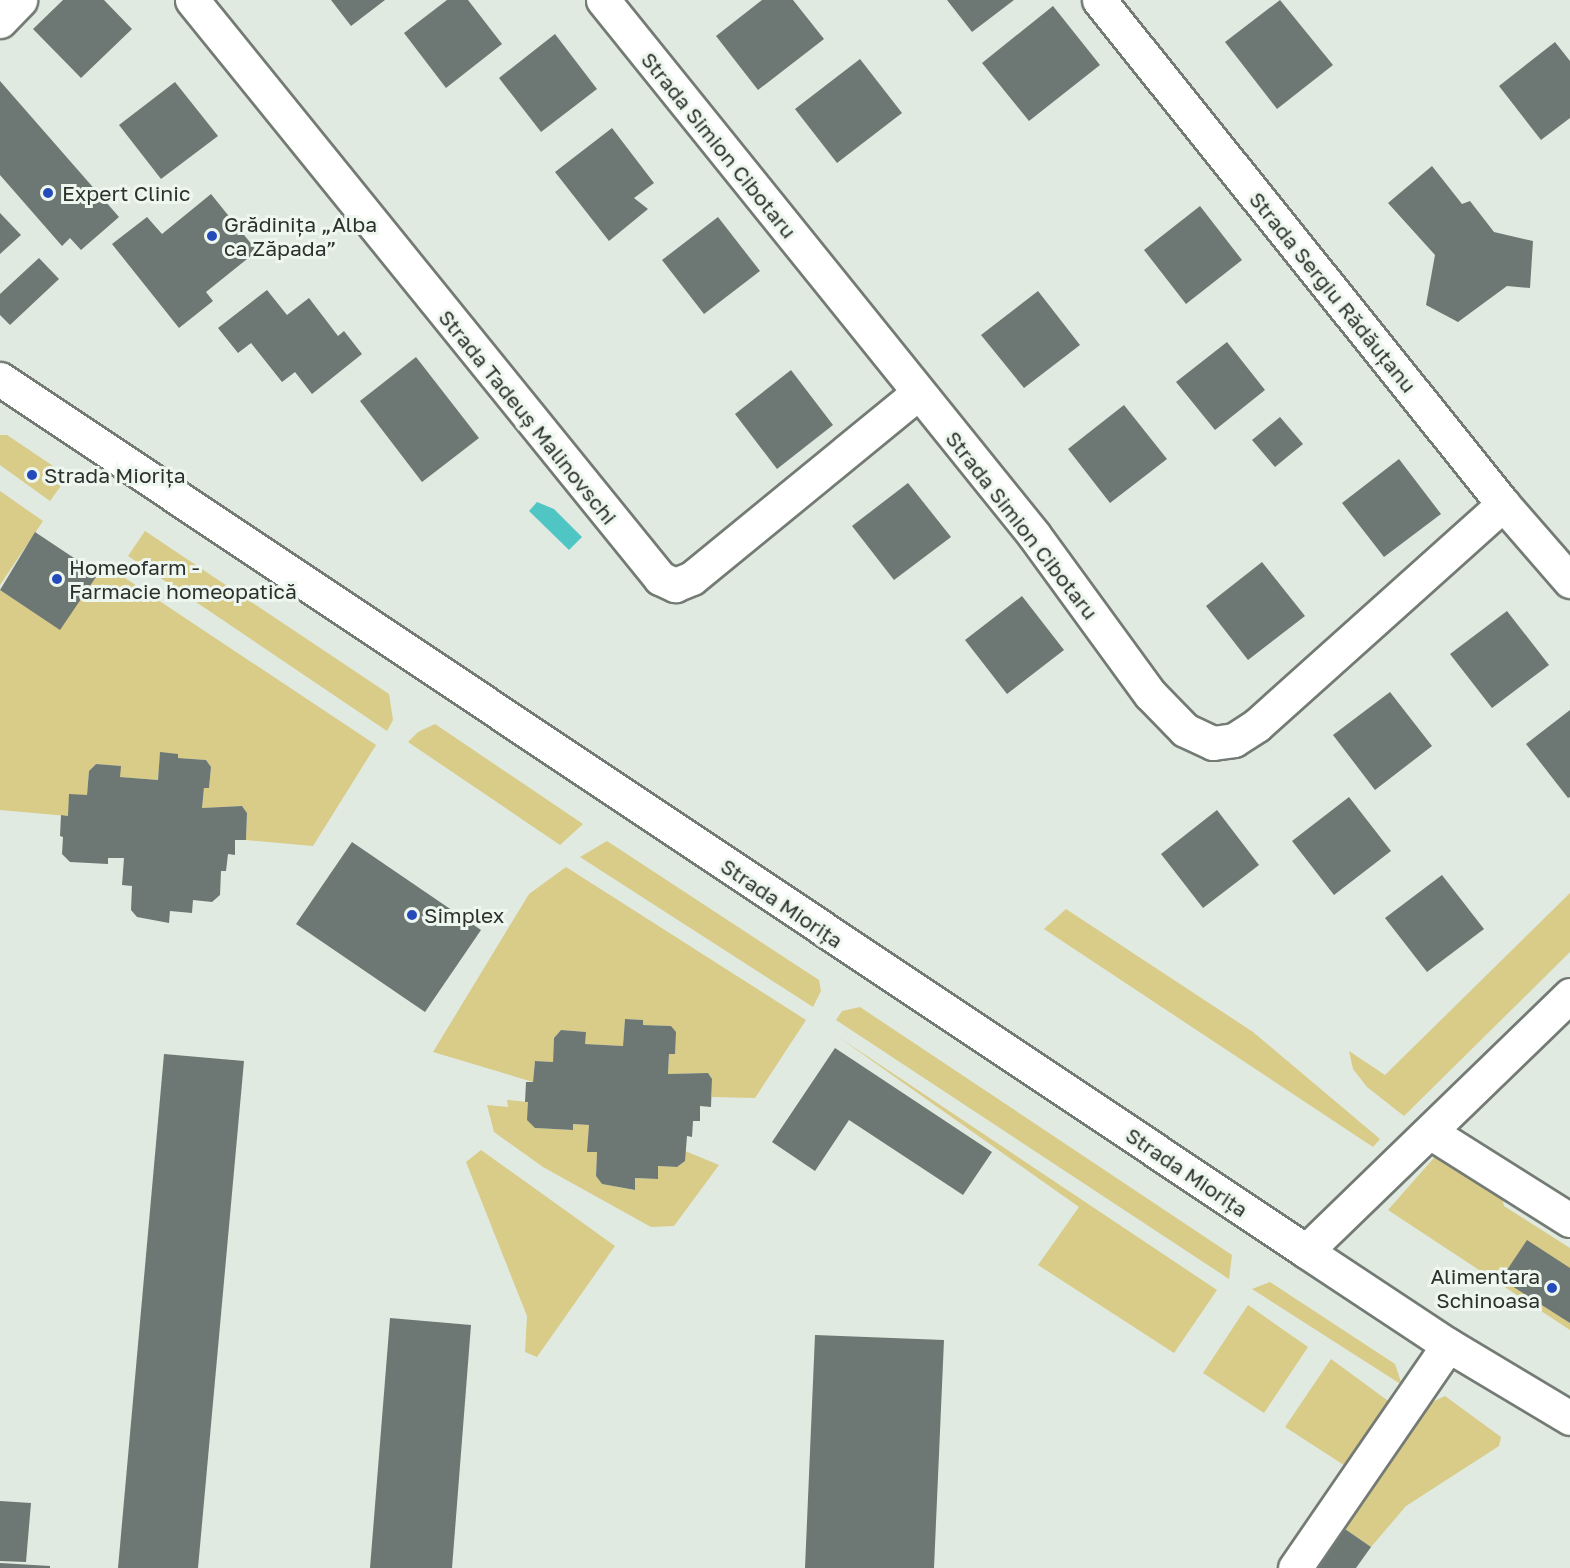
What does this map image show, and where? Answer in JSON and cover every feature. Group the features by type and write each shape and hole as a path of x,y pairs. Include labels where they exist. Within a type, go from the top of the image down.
{"street":[{"path":"0,21 20,0"},
{"name":"Strada Tadeuș Malinovschi","path":"192,0 660,578 675,585 692,578 918,393"},
{"name":"Strada Simion Cibotaru","path":"603,0 1034,535 1169,717 1213,743 1234,740 1257,725 1503,504"},
{"name":"Strada Sergiu Rădăuțanu","path":"1099,0 1503,504 1570,581"},
{"name":"Strada Miorița","path":"0,379 1448,1345 1570,1418"},
{"path":"1306,1251 1570,995"},
{"path":"1430,1132 1570,1220"},
{"path":"1295,1568 1448,1345"}],"shaded area":[{"path":"0,435 7,435 68,476 50,501 0,465"},
{"path":"0,491 43,521 0,585"},
{"path":"145,531 389,694 393,720 387,731 128,556"},
{"path":"104,564 376,745 313,846 246,840 247,813 242,806 202,808 204,788 209,788 211,767 206,760 178,758 178,754 160,753 158,780 120,777 120,766 96,764 89,771 87,795 68,816 0,810 0,590 60,629"},
{"path":"435,724 583,824 560,845 408,742 418,732"},
{"path":"607,841 819,980 821,991 813,1007 580,857"},
{"path":"566,867 806,1020 755,1098 712,1097 712,1079 708,1073 668,1074 669,1054 675,1054 671,1026 643,1025 643,1020 625,1019 623,1046 585,1044 585,1032 561,1030 554,1038 553,1062 535,1061 533,1082 433,1052 529,894"},
{"path":"1570,893 1570,952 1404,1116 1367,1087 1353,1069 1349,1051 1385,1075"},
{"path":"1066,909 1253,1032 1380,1139 1373,1147 1044,929"},
{"path":"860,1007 1232,1255 1229,1279 836,1020 842,1011"},
{"path":"837,1036 1217,1290 1174,1353 1038,1265 1079,1207"},
{"path":"507,1100 528,1102 535,1128 573,1130 573,1124 589,1125 588,1152 597,1152 596,1176 602,1184 634,1190 635,1178 657,1179 658,1166 677,1167 685,1161 685,1151 719,1165 674,1226 651,1227 543,1167 494,1132 487,1105 508,1107"},
{"path":"481,1150 615,1246 537,1357 525,1352 527,1316 466,1162"},
{"path":"1440,1151 1499,1185 1504,1206 1570,1248 1570,1330 1388,1210"},
{"path":"1270,1282 1395,1364 1402,1385 1252,1289"},
{"path":"1248,1305 1308,1347 1264,1413 1203,1373"},
{"path":"1331,1359 1391,1403 1347,1467 1285,1427"},
{"path":"1445,1396 1501,1437 1499,1446 1406,1506 1371,1547 1345,1529 1430,1403"}],"water":[{"path":"537,502 554,509 582,537 569,550 529,511"}],"building":[{"path":"63,0 104,0 132,29 81,78 33,29"},
{"path":"331,0 385,0 351,26"},
{"path":"447,0 468,0 502,44 446,88 404,33"},
{"path":"762,0 793,0 824,39 758,90 716,36"},
{"path":"947,0 1014,0 972,32"},
{"path":"1280,0 1333,65 1277,109 1225,42"},
{"path":"1053,6 1100,65 1029,121 982,63"},
{"path":"555,34 597,89 541,132 499,78"},
{"path":"1555,42 1570,61 1570,118 1541,140 1499,86"},
{"path":"860,59 902,113 837,163 795,109"},
{"path":"0,81 119,217 81,250 70,238 62,246 0,175"},
{"path":"175,82 218,136 161,179 119,125"},
{"path":"612,128 654,183 634,198 648,209 609,241 555,172"},
{"path":"1432,166 1462,204 1470,201 1494,232 1533,241 1530,288 1507,286 1458,322 1426,305 1435,255 1388,203"},
{"path":"211,194 257,251 206,292 213,301 179,328 112,244 147,217 162,234"},
{"path":"1200,206 1242,260 1186,304 1144,250"},
{"path":"0,213 21,235 0,254"},
{"path":"718,217 760,271 704,314 662,260"},
{"path":"39,258 59,279 10,325 0,315 0,294"},
{"path":"267,290 287,315 309,298 338,336 344,331 362,354 312,394 295,372 282,382 251,343 238,353 218,328"},
{"path":"1038,291 1080,345 1024,388 981,335"},
{"path":"1227,342 1265,390 1215,430 1176,382"},
{"path":"416,357 479,438 422,482 360,401"},
{"path":"791,370 833,425 777,469 735,414"},
{"path":"1124,405 1167,459 1110,503 1068,449"},
{"path":"1280,417 1303,444 1275,467 1252,440"},
{"path":"1399,459 1441,514 1384,557 1342,503"},
{"path":"908,483 951,537 894,580 852,526"},
{"path":"35,532 98,574 60,630 0,590"},
{"path":"1262,562 1305,616 1248,660 1206,606"},
{"path":"1022,596 1064,650 1007,694 965,640"},
{"path":"1507,611 1549,665 1492,708 1450,654"},
{"path":"1390,692 1432,746 1375,790 1333,735"},
{"path":"1570,710 1570,797 1568,798 1526,744"},
{"path":"160,752 178,754 178,758 206,760 211,767 209,788 204,788 202,808 242,806 247,813 246,840 235,840 235,855 228,854 226,871 221,871 220,895 212,902 193,900 192,913 170,911 169,923 137,917 131,910 132,886 122,885 124,858 108,858 108,864 70,862 62,854 63,837 60,836 61,815 68,816 69,794 87,795 89,771 96,764 121,766 120,777 158,780"},
{"path":"1349,797 1391,851 1334,895 1292,841"},
{"path":"1217,810 1259,865 1203,908 1161,854"},
{"path":"352,842 481,930 425,1012 296,924"},
{"path":"1442,875 1484,929 1427,972 1385,918"},
{"path":"625,1019 643,1020 643,1025 671,1026 676,1032 675,1054 669,1054 668,1074 708,1073 712,1079 711,1107 700,1106 700,1121 693,1121 692,1137 687,1136 685,1161 677,1167 658,1166 658,1179 635,1178 635,1190 602,1184 596,1176 597,1152 587,1152 589,1125 573,1124 573,1130 535,1128 527,1120 528,1102 525,1102 526,1082 533,1082 535,1061 553,1062 554,1038 561,1030 586,1032 585,1044 623,1046"},
{"path":"835,1048 992,1152 963,1195 849,1120 815,1171 772,1142"},
{"path":"164,1054 244,1061 198,1568 118,1568"},
{"path":"1527,1240 1570,1268 1570,1323 1501,1279"},
{"path":"390,1318 471,1325 452,1568 370,1568"},
{"path":"815,1335 944,1340 934,1568 805,1568"},
{"path":"0,1501 31,1503 26,1562 0,1561"},
{"path":"1345,1529 1371,1547 1356,1568 1317,1568"},
{"path":"0,1563 50,1566 50,1568 0,1568"}],"place":[{"name":"Expert Clinic","path":"48,193"},
{"name":"Grădinița „Alba ca Zăpada”","path":"212,236"},
{"name":"Strada Miorița","path":"32,475"},
{"name":"Homeofarm - Farmacie homeopatică","path":"57,579"},
{"name":"Simplex","path":"412,915"},
{"name":"Alimentara Schinoasa","path":"1552,1288"}]}
